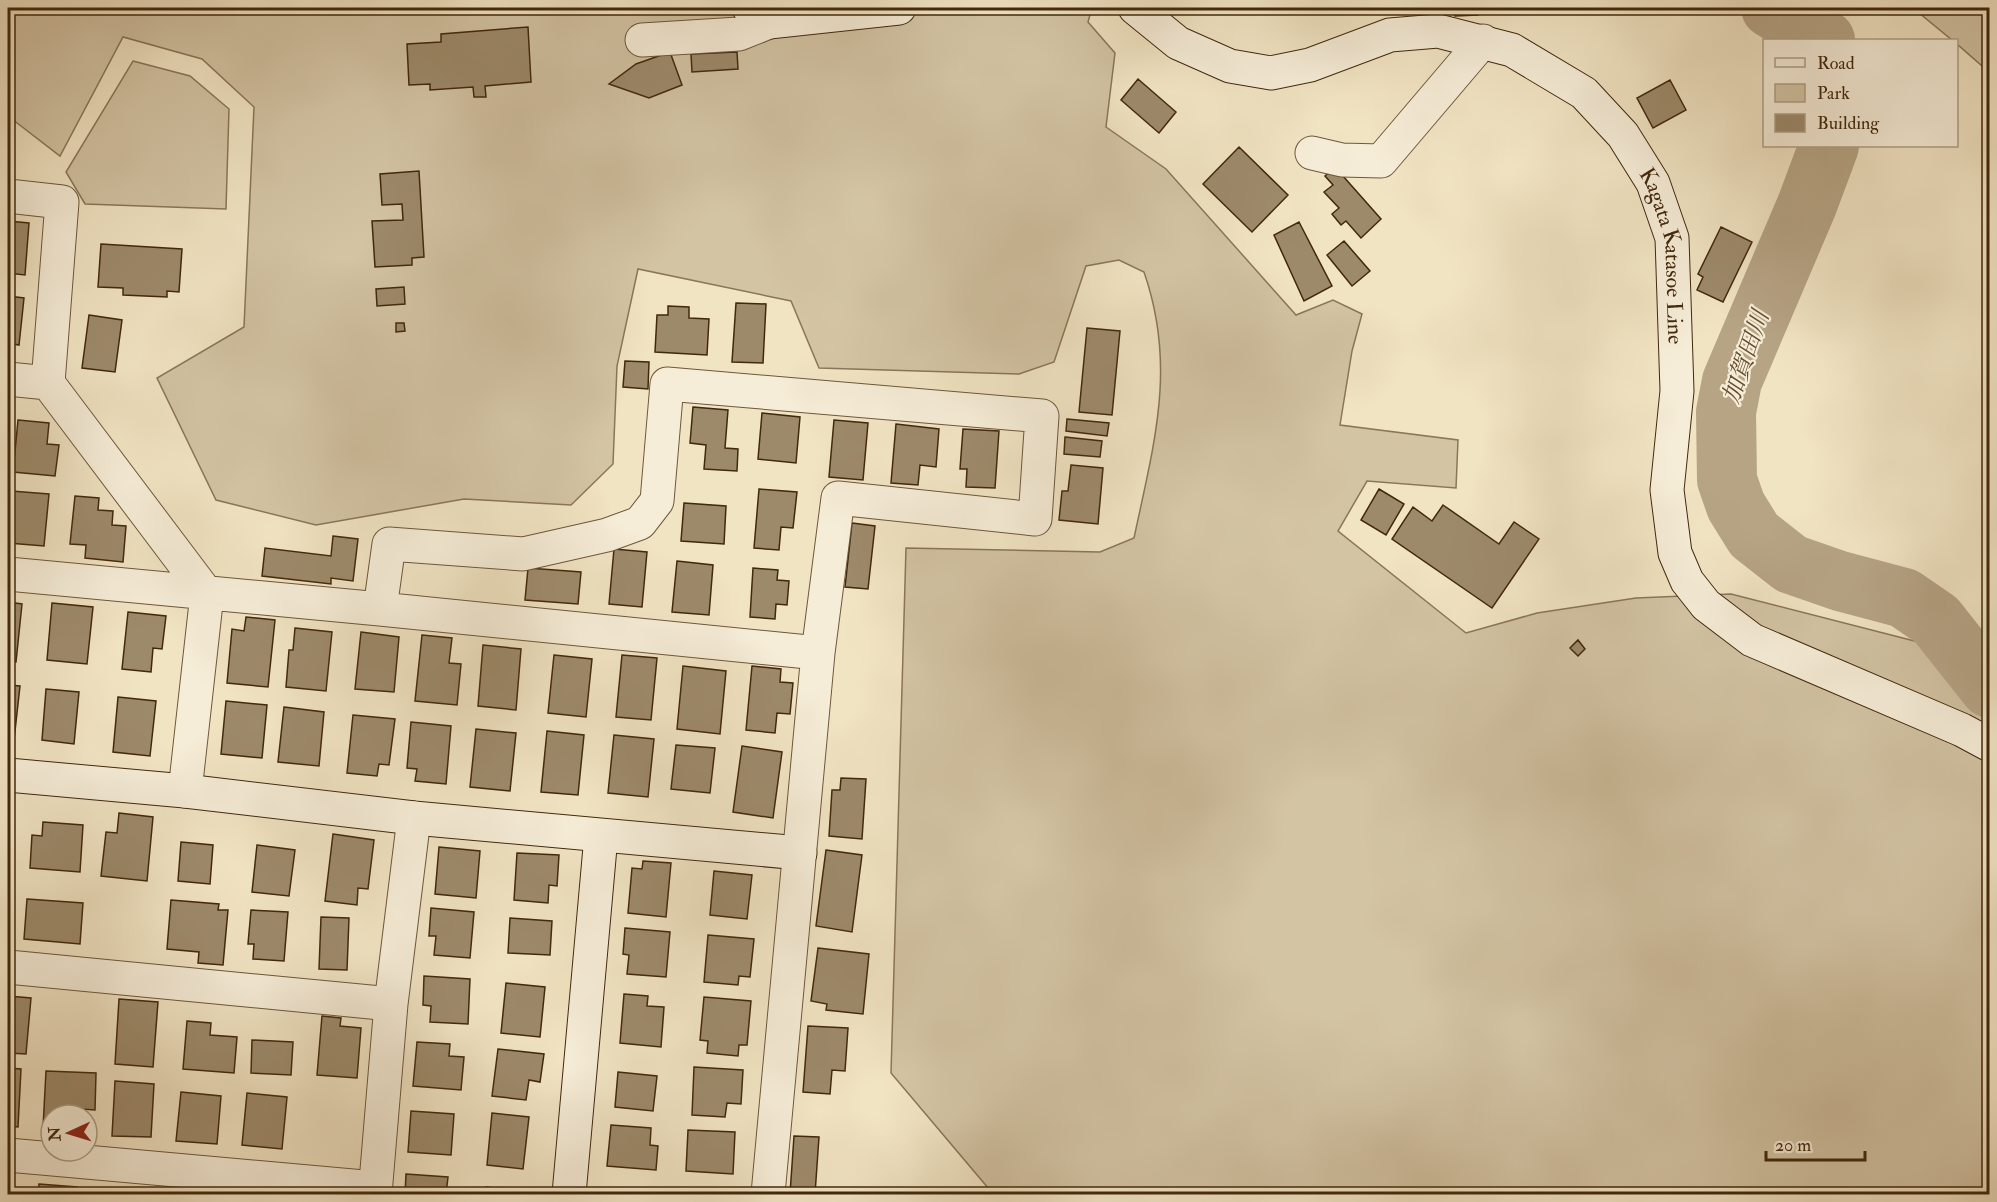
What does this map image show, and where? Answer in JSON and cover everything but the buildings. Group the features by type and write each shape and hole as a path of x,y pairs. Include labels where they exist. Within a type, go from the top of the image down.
{"street":[{"path":"642,40 739,34 759,15 899,8"},
{"name":"Kagata Katasoe Line","path":"1136,8 1178,43 1230,66 1271,73 1310,65 1390,35 1438,31 1512,50 1584,93 1623,135 1653,183 1672,238 1677,391 1667,490 1675,553 1687,581 1707,605 1752,640 1962,730 1989,745"},
{"path":"1312,153 1342,160 1381,161 1484,41"},
{"path":"8,196 62,202 48,382 207,594 185,791"},
{"path":"8,379 48,382"},
{"path":"380,609 389,544 523,554 607,536 640,523 657,501 667,384 1042,416 1035,519 838,498 818,653 768,1194"},
{"path":"8,574 818,653"},
{"path":"8,775 185,791 601,837 800,853"},
{"path":"8,1155 375,1191 391,1004 414,818"},
{"path":"569,1194 601,837"},
{"path":"8,967 391,1004"}],"green space":[{"path":"8,8 1092,8 1088,22 1115,53 1106,127 1166,169 1296,315 1333,300 1362,314 1352,351 1340,425 1458,440 1456,488 1367,481 1338,531 1466,633 1537,613 1636,598 1731,594 1930,645 1989,676 1989,1194 1006,1194 989,1189 891,1073 906,548 1100,552 1134,538 1155,437 1161,373 1154,307 1144,272 1119,260 1086,266 1054,362 1019,374 819,368 791,301 638,269 617,366 613,464 571,505 464,499 316,525 216,500 157,378 244,327 254,107 202,59 123,37 60,156 8,116"},
{"path":"1913,8 1989,8 1989,72 1958,45 1958,39 1951,39"},
{"path":"133,61 190,76 229,109 226,209 85,204 66,172"}],"waterway":[{"name":"加賀田川","path":"1771,8 1823,39"},
{"name":"加賀田川","path":"1829,147 1807,205 1732,381 1726,412 1727,480 1736,506 1754,535 1791,564 1840,581 1904,598 1936,620 1990,688"}]}
